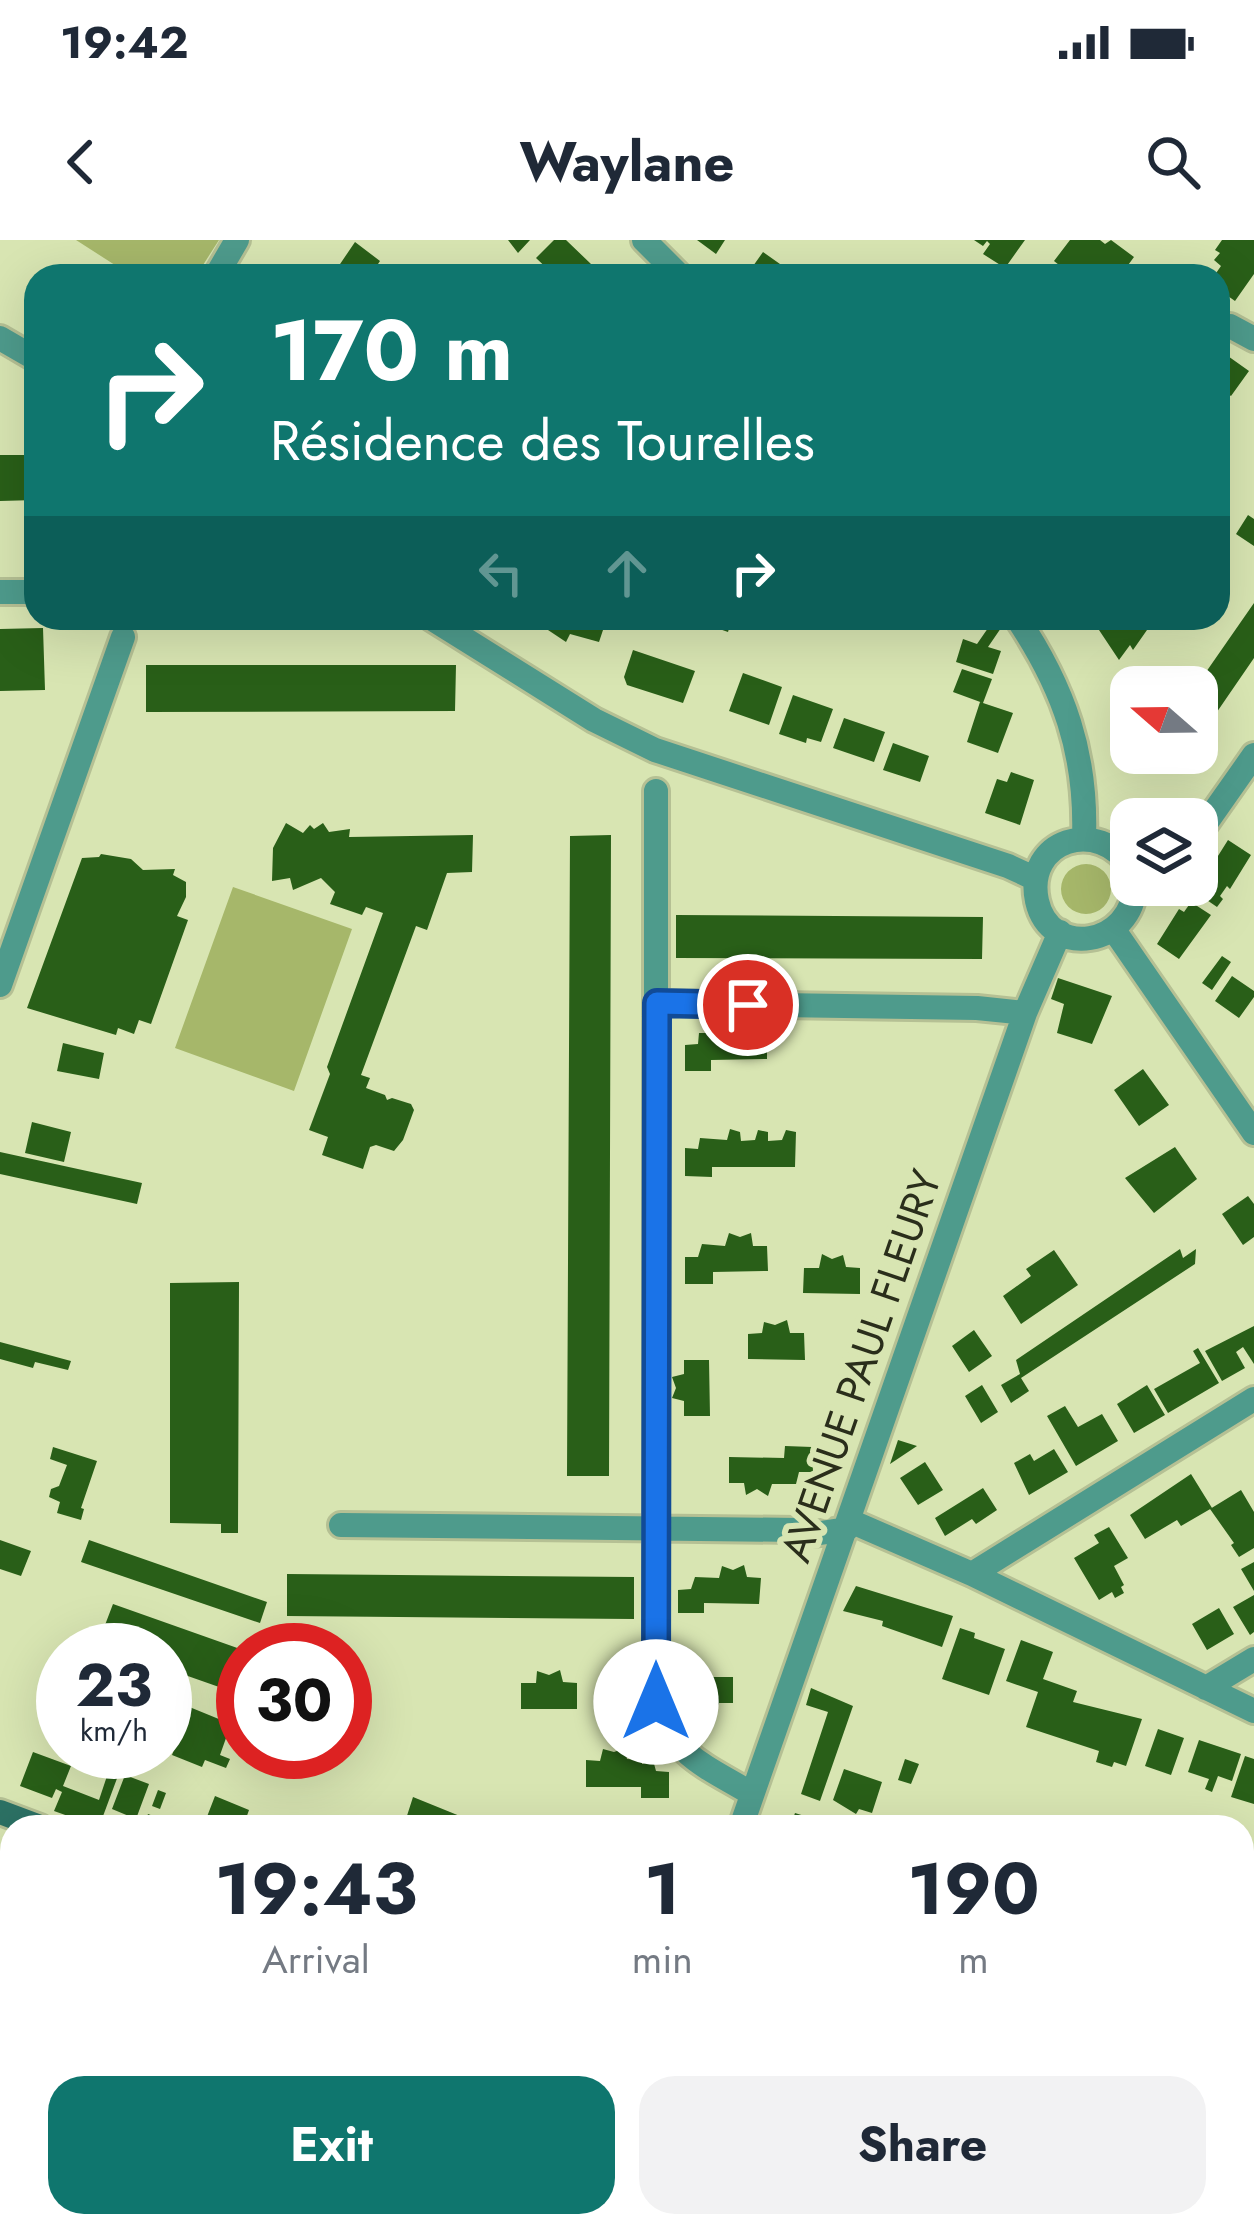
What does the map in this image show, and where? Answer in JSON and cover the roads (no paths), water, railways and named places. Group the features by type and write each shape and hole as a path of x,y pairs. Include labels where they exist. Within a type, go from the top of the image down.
{"street":[{"path":"644,240 668,264"},
{"path":"1230,326 1254,339"},
{"path":"450,630 594,720 655,750 1036,879"},
{"path":"1025,630 1047,663 1083,767 1084,838"},
{"path":"0,985 123,637"},
{"path":"1218,806 1254,755"},
{"path":"656,791 656,1702 665,1732 687,1753 752,1794"},
{"path":"1110,846 1084,838 1057,847 1036,879 1040,912 1060,932 1088,939 1114,930 1132,906"},
{"path":"1114,930 1254,1133"},
{"name":"AVENUE PAUL FLEURY","path":"745,1815 1025,1013 1060,932"},
{"path":"657,1003 977,1008 1025,1013"},
{"path":"971,1574 1254,1399"},
{"path":"341,1525 656,1526 814,1534 848,1525 971,1574 1254,1712"},
{"path":"1206,1688 1254,1659"}]}
